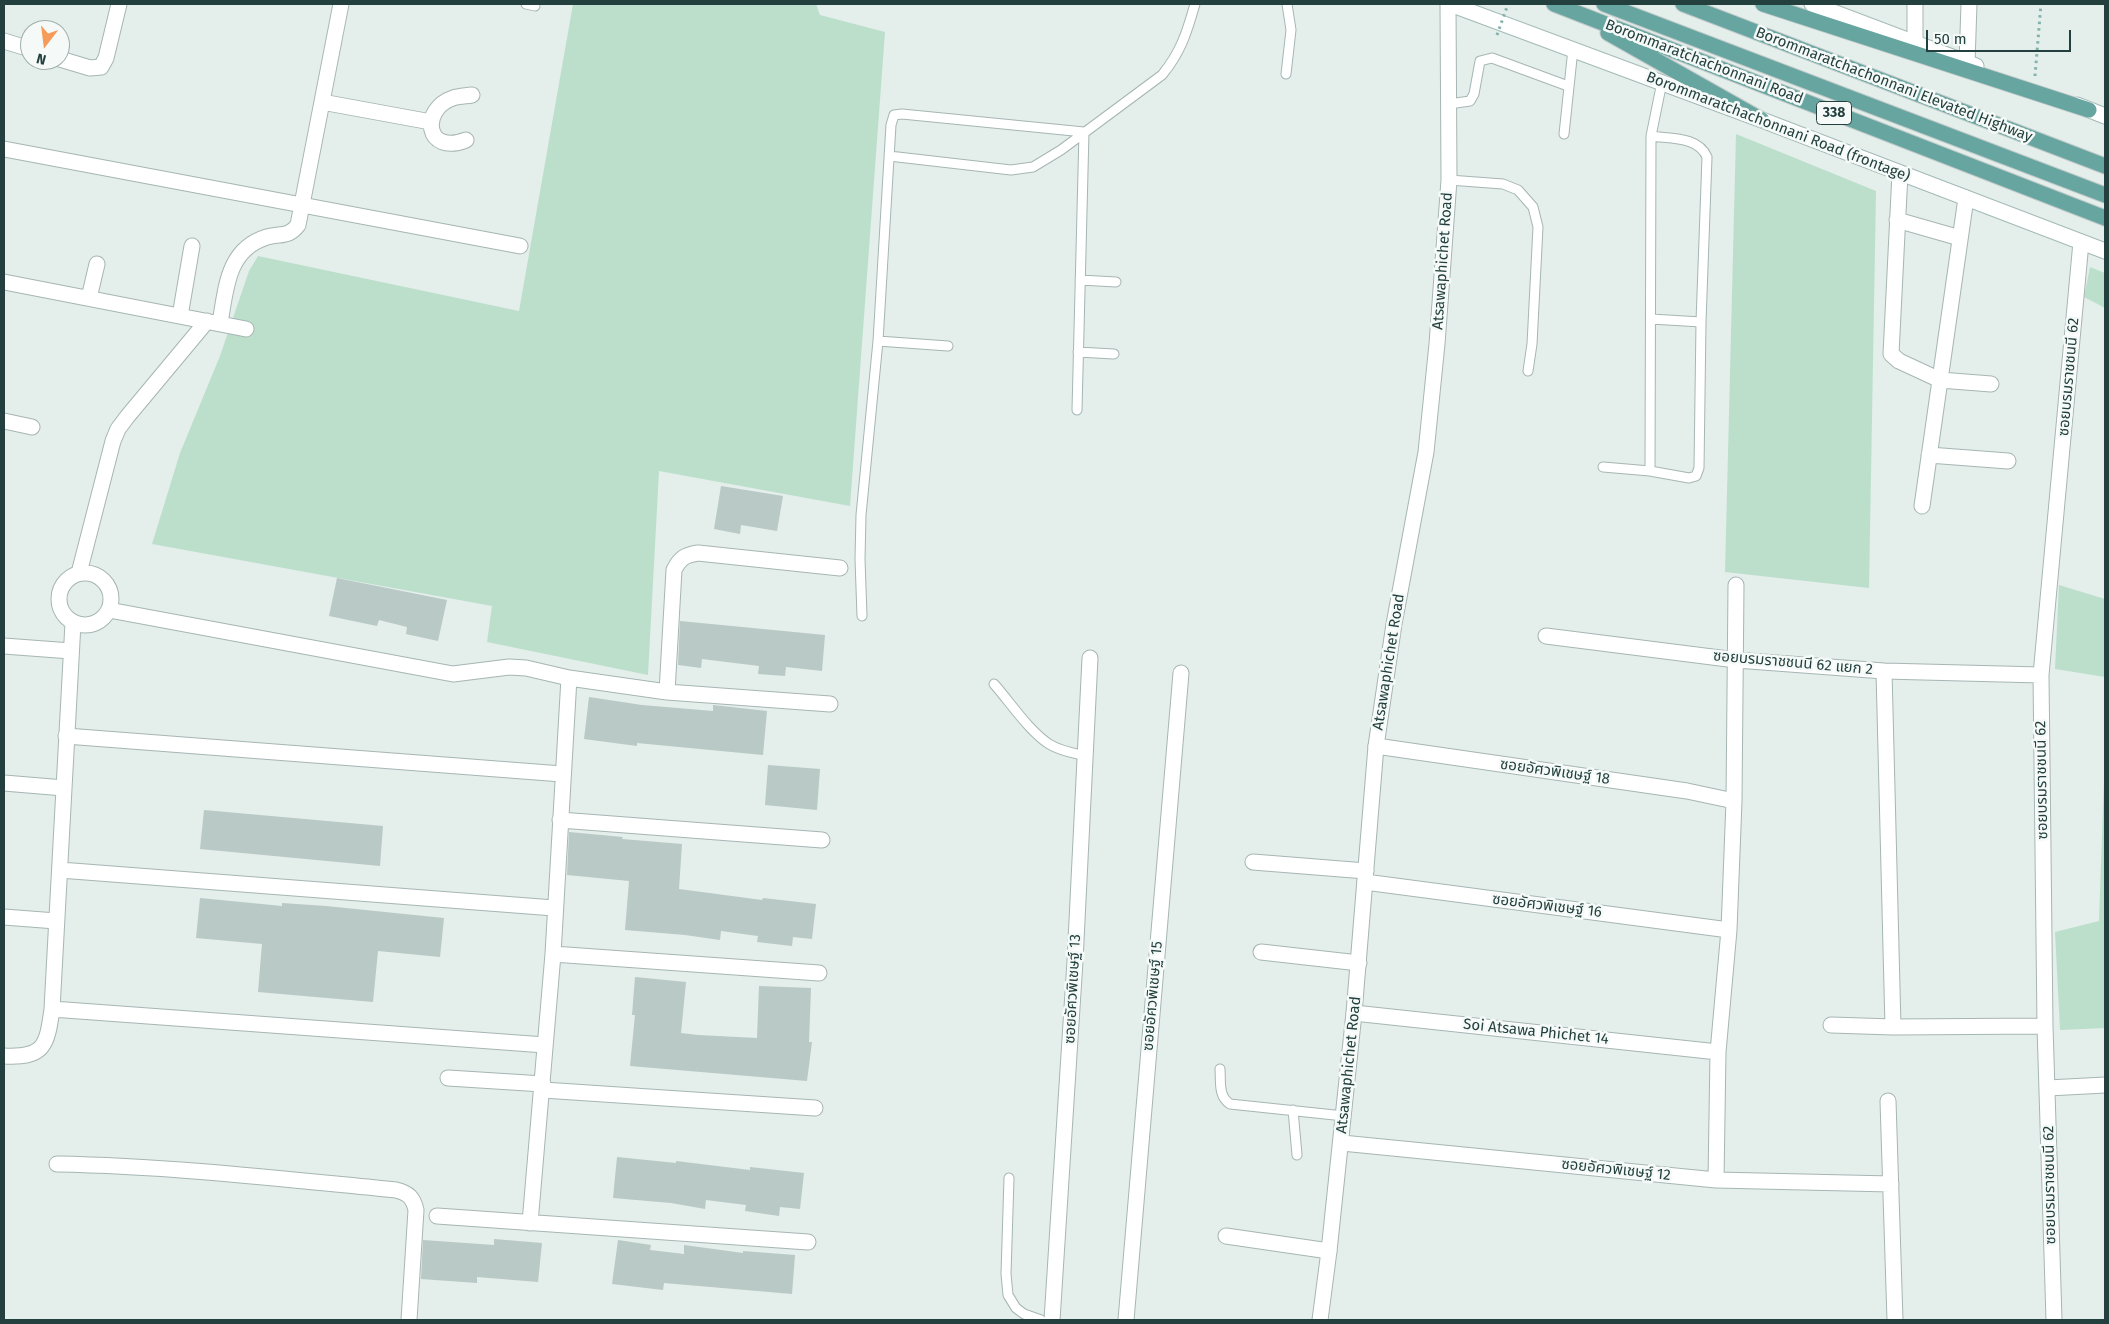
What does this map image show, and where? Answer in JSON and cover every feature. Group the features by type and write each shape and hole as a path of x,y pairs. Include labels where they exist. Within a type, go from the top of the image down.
{"main road":[{"name":"Borommaratchachonnani Elevated Highway","path":"1604,4 2105,195"},
{"name":"Borommaratchachonnani Elevated Highway","path":"1683,4 2105,166"},
{"path":"1711,4 2105,156"},
{"path":"1763,4 2089,110"},
{"path":"1559,6 1762,120"},
{"name":"Borommaratchachonnani Road","path":"1559,6 2105,218"}],"street":[{"path":"70,62 90,68 101,67 106,58 119,4"},
{"path":"80,573 113,441 118,429 162,374 213,322 238,255 261,239 291,233 298,225 341,4"},
{"name":"Borommaratchachonnani Road (frontage)","path":"1449,4 1662,82 2105,251"},
{"name":"Atsawaphichet Road","path":"1320,1320 1342,1143 1359,963 1376,746 1394,624 1426,452 1437,344 1449,180 1449,4"},
{"path":"1812,4 2105,116"},
{"path":"1915,4 1915,43"},
{"path":"1967,63 1969,4"},
{"path":"4,41 20,46"},
{"path":"466,140 455,144 436,140 432,135 431,122 435,111 441,105 452,98 472,95"},
{"path":"322,102 431,122"},
{"path":"4,150 520,246"},
{"path":"1900,173 1892,354 1899,361 1940,380 1991,384"},
{"path":"1922,506 1966,198"},
{"path":"1897,220 1960,238"},
{"name":"ซอยบรมราชชนนี 62","path":"2054,1320 2045,1026 2041,674 2081,242"},
{"path":"180,316 192,246"},
{"path":"89,298 97,264"},
{"path":"4,282 246,328"},
{"path":"4,421 32,427"},
{"path":"1929,455 2008,461"},
{"path":"667,692 674,570 680,560 687,555 698,553 840,568"},
{"path":"80,573 96,575 108,586 111,594 109,610 104,617 90,625 73,623 61,612 58,596 65,581 80,573"},
{"path":"1716,1180 1718,1052 1729,930 1734,801 1736,585"},
{"path":"109,610 453,674 509,667 526,668 569,678 667,692 830,704"},
{"path":"4,1056 26,1056 37,1051 45,1042 52,1009 73,623"},
{"name":"ซอยบรมราชชนนี 62 แยก 2","path":"1546,636 1736,660 1884,671 2041,674"},
{"path":"4,646 71,651"},
{"name":"ซอยอัศวพิเชษฐ์ 13","path":"1052,1320 1075,970 1090,658"},
{"path":"1884,671 1893,1027"},
{"name":"ซอยอัศวพิเชษฐ์ 15","path":"1126,1320 1181,673"},
{"path":"530,1223 553,954 554,908 569,678"},
{"path":"66,736 562,774"},
{"name":"ซอยอัศวพิเชษฐ์ 18","path":"1376,746 1687,791 1734,801"},
{"path":"4,783 64,788"},
{"path":"560,820 822,840"},
{"name":"ซอยอัศวพิเชษฐ์ 16","path":"1253,862 1366,876 1729,930"},
{"path":"60,870 554,908"},
{"path":"4,917 56,921"},
{"path":"1260,952 1359,963"},
{"path":"553,954 819,973"},
{"path":"52,1009 544,1045"},
{"name":"Soi Atsawa Phichet 14","path":"1354,1013 1718,1052"},
{"path":"1831,1025 1893,1027 2045,1026"},
{"path":"448,1078 815,1108"},
{"path":"2048,1088 2105,1085"},
{"path":"1888,1101 1895,1320"},
{"name":"ซอยอัศวพิเชษฐ์ 12","path":"1342,1143 1716,1180 1891,1184"},
{"path":"57,1164 179,1170 396,1190 406,1193 414,1201 416,1210 409,1320"},
{"path":"437,1216 808,1242"},
{"path":"1226,1236 1329,1251"}],"lane":[{"path":"890,156 1011,170 1033,167 1162,75 1175,60 1184,40 1195,4"},
{"path":"1286,74 1290,30 1287,4"},
{"path":"1564,134 1572,49"},
{"path":"1449,104 1470,101 1474,94 1480,61 1492,58 1568,86"},
{"path":"1650,471 1651,136 1662,82"},
{"path":"862,616 861,515 878,340 894,115 902,114 1084,132"},
{"path":"1077,410 1084,132"},
{"path":"1603,467 1650,471 1689,478 1696,476 1699,468 1700,322 1707,157 1704,149 1692,141 1651,136"},
{"path":"1449,180 1503,184 1518,190 1533,207 1538,227 1532,344 1528,371"},
{"path":"1080,280 1116,282"},
{"path":"1651,319 1700,322"},
{"path":"878,340 948,346"},
{"path":"1078,352 1114,354"},
{"path":"994,684 1048,744 1062,751 1086,756"},
{"path":"1220,1069 1221,1094 1224,1100 1230,1104 1344,1116"},
{"path":"1293,1110 1297,1155"},
{"path":"1010,1178 1006,1274 1008,1295 1016,1308 1024,1314 1041,1320"}],"path":[{"path":"1497,36 1508,4"},
{"path":"2034,89 2041,4"}],"green space":[{"path":"573,4 816,4 820,15 885,32 850,506 659,471 648,675 487,642 492,606 152,544 180,453 220,356 249,271 258,256 519,311"},
{"path":"1736,134 1876,191 1869,588 1725,572"},
{"path":"2090,267 2105,273 2105,308 2084,297"},
{"path":"2059,585 2105,599 2105,677 2055,669"},
{"path":"2105,751 2105,1028 2060,1030 2055,932 2099,921"}],"building":[{"path":"721,486 783,496 777,531 741,525 740,534 714,529"},
{"path":"337,578 447,600 438,641 406,634 407,627 379,620 377,626 329,616"},
{"path":"680,621 825,635 822,671 786,667 785,676 758,674 759,666 702,659 701,668 678,665"},
{"path":"589,697 642,705 713,711 713,705 767,711 763,755 637,743 637,746 584,739"},
{"path":"768,765 820,769 817,810 765,805"},
{"path":"204,810 383,826 380,866 200,849"},
{"path":"569,832 682,844 679,889 762,900 763,898 816,904 812,939 793,937 792,946 757,942 758,936 721,931 720,940 625,930 629,881 567,875"},
{"path":"200,898 282,906 282,903 326,906 444,918 440,957 378,951 373,1002 258,992 262,944 196,938"},
{"path":"635,977 686,982 681,1033 698,1035 757,1038 759,986 811,988 809,1042 812,1042 807,1081 630,1066 635,1015 632,1015"},
{"path":"617,1157 676,1163 676,1161 750,1170 750,1167 804,1173 800,1209 780,1207 779,1216 745,1211 746,1205 706,1200 705,1209 671,1203 613,1198"},
{"path":"494,1239 542,1243 538,1282 477,1277 477,1283 421,1279 423,1240 494,1245"},
{"path":"618,1240 651,1245 650,1250 684,1254 684,1245 743,1253 743,1251 795,1255 792,1294 664,1283 663,1290 612,1284"}]}
